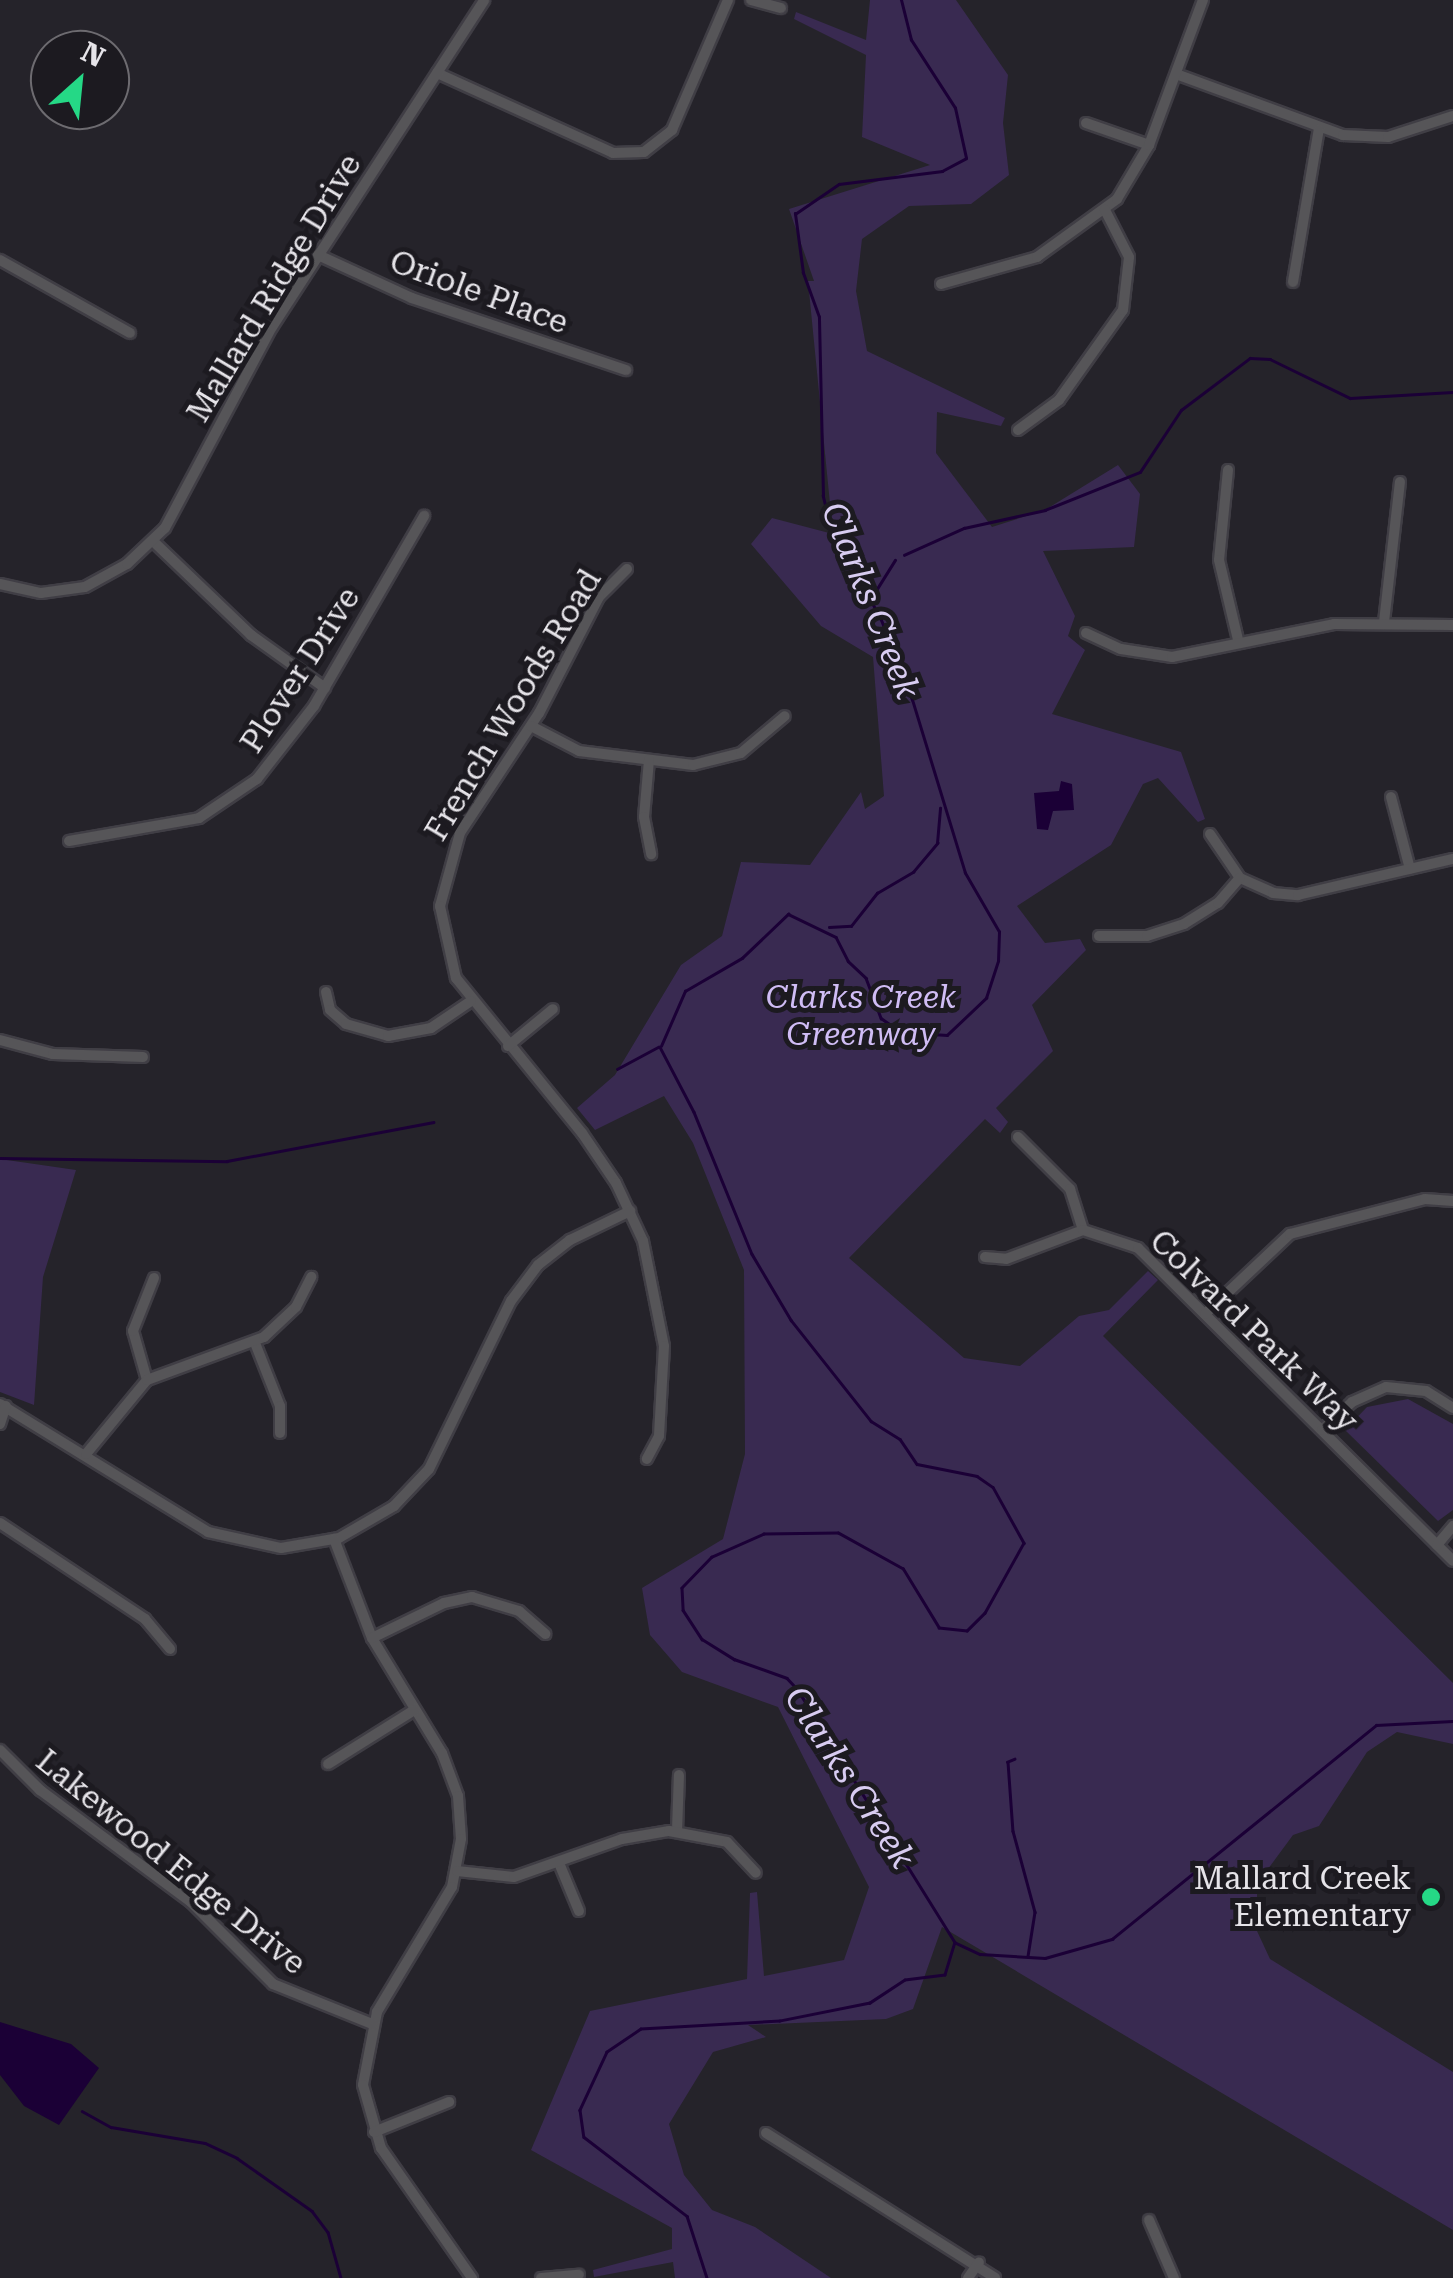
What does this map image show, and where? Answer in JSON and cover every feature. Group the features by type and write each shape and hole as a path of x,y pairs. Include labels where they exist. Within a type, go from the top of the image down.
{"street":[{"name":"Mallard Ridge Drive","path":"0,584 41,593 85,587 154,541 318,256 484,0"},
{"path":"437,72 613,153 644,152 672,130 728,0"},
{"path":"751,0 780,8"},
{"path":"941,284 1020,264 1105,210 1149,146 1203,0"},
{"path":"1176,74 1319,128 1388,137 1453,116"},
{"path":"1086,123 1149,146"},
{"path":"1293,282 1319,128"},
{"path":"1018,430 1059,400 1123,310 1129,257 1105,210"},
{"name":"Oriole Place","path":"318,256 412,298 626,370"},
{"path":"0,260 130,334"},
{"path":"1228,470 1219,560 1238,640"},
{"path":"1384,622 1400,482"},
{"name":"Plover Drive","path":"70,841 177,825 218,808 275,760 325,688 424,516"},
{"path":"154,541 240,627 325,688"},
{"name":"French Woods Road","path":"627,568 599,598 531,726 460,833 444,870 443,942 471,1001 582,1133 630,1210 653,1272 663,1332 659,1436 647,1460"},
{"path":"1086,633 1121,650 1162,657 1238,640 1384,622 1453,625"},
{"path":"531,726 579,751 649,760 722,760 764,738 785,716"},
{"path":"649,760 644,816 652,854"},
{"path":"1391,797 1410,869"},
{"path":"1210,834 1240,878 1298,896 1453,859"},
{"path":"1099,936 1147,936 1184,924 1218,903 1240,878"},
{"path":"326,992 330,1010 346,1024 388,1036 431,1028 471,1001"},
{"path":"508,1046 553,1009"},
{"path":"0,1040 54,1054 143,1057"},
{"path":"985,1257 1006,1259 1083,1230 1070,1190 1018,1138"},
{"path":"1205,1314 1290,1234 1426,1199 1453,1201"},
{"path":"0,1424 3,1404 224,1538 280,1548 334,1539 394,1506 429,1469 511,1300 538,1266 570,1240 630,1210"},
{"name":"Colvard Park Way","path":"1083,1230 1138,1248 1453,1560"},
{"path":"147,1380 132,1330 154,1278"},
{"path":"86,1454 147,1380 255,1342 287,1318 312,1278"},
{"path":"255,1342 280,1406 280,1433"},
{"path":"1322,1430 1352,1402 1386,1387 1426,1390 1453,1408"},
{"path":"0,1523 144,1619 170,1649"},
{"path":"1437,1545 1453,1526"},
{"path":"334,1539 372,1638 442,1753 458,1796 457,1871 444,1907 372,2024 363,2086 374,2132 472,2278"},
{"path":"372,1638 444,1603 472,1597 519,1611 545,1634"},
{"path":"328,1764 414,1710"},
{"name":"Lakewood Edge Drive","path":"0,1750 40,1790 190,1902 272,1984 372,2024"},
{"path":"677,1831 680,1775"},
{"path":"457,1871 514,1878 622,1838 677,1831 728,1842 756,1874"},
{"path":"560,1863 579,1911"},
{"path":"374,2132 450,2102"},
{"path":"766,2133 978,2262 995,2278"},
{"path":"1149,2220 1174,2278"},
{"path":"968,2278 978,2262"},
{"path":"541,2278 579,2275"}],"green space":[{"name":"Clarks Creek Greenway","path":"870,0 956,0 1008,75 1003,123 1009,175 971,204 909,206 862,239 856,291 867,351 1005,418 1001,426 937,412 936,453 992,527 1045,510 1118,465 1140,494 1134,547 1043,551 1075,616 1068,636 1085,650 1052,714 1181,752 1205,819 1198,822 1158,778 1143,784 1111,845 1017,906 1045,943 1080,939 1086,950 1032,1005 1053,1051 996,1108 1008,1122 1000,1133 985,1119 849,1258 964,1358 1020,1366 1079,1316 1109,1310 1148,1271 1158,1280 1103,1336 1453,1683 1453,1744 1397,1732 1367,1752 1319,1826 1293,1835 1257,1884 1257,1931 1270,1959 1453,2072 1453,2230 942,1927 913,2009 886,2019 748,2025 766,2037 713,2052 669,2124 684,2175 712,2210 755,2227 831,2278 675,2278 673,2262 594,2277 593,2270 672,2249 672,2228 531,2150 590,2011 747,1979 750,1893 757,1892 764,1976 844,1960 869,1887 778,1707 682,1672 650,1635 642,1588 723,1539 745,1454 744,1270 693,1143 664,1096 595,1130 577,1108 615,1075 681,965 722,936 741,862 810,865 861,792 865,809 884,796 873,657 821,626 751,544 772,518 833,534 808,281 814,281 789,209 930,165 862,137 866,55 794,19 796,12 866,40"},
{"path":"0,1159 76,1170 43,1277 34,1405 0,1392"},
{"path":"1408,1399 1453,1424 1453,1510 1438,1521 1345,1430 1367,1407"}],"shaded area":[{"path":"1061,781 1072,784 1074,810 1053,811 1048,830 1037,829 1034,793 1059,791"},
{"path":"0,2022 71,2044 99,2068 59,2125 24,2106 0,2075"}],"waterway":[{"name":"Clarks Creek","path":"661,1046 685,991 742,958 788,914 836,937 848,961 866,978 881,1018 901,1032 947,1035 986,998 998,961 999,932 965,873 912,700 881,620 830,525 823,496 819,317 803,273 795,214 839,184 942,171 966,158 955,108 911,40 901,0"},
{"path":"904,555 964,528 1045,510 1140,472 1181,410 1250,358 1270,359 1350,398 1453,392"},
{"path":"870,600 895,560"},
{"name":"Clarks Creek","path":"829,927 851,926 877,893 913,872 937,843 940,808"},
{"path":"617,1069 658,1047"},
{"name":"Clarks Creek","path":"660,1047 694,1112 752,1254 791,1320 871,1421 900,1439 917,1464 977,1476 993,1487 1024,1543 985,1613 967,1631 939,1628 903,1569 838,1533 764,1534 712,1557 682,1588 683,1610 702,1639 734,1659 787,1678 798,1690 955,1942 945,1975 905,1980 870,2003 780,2021 641,2029 607,2052 580,2110 584,2137 687,2216 707,2278"},
{"path":"0,1158 227,1161 433,1122"},
{"path":"956,1943 980,1954 1045,1958 1112,1939 1376,1725 1453,1721"},
{"path":"1015,1759 1008,1762 1013,1831 1035,1912 1028,1956"},
{"path":"82,2111 111,2127 205,2143 237,2158 312,2211 328,2232 341,2278"}],"place":[{"name":"Mallard Creek Elementary","path":"1431,1897"}]}
